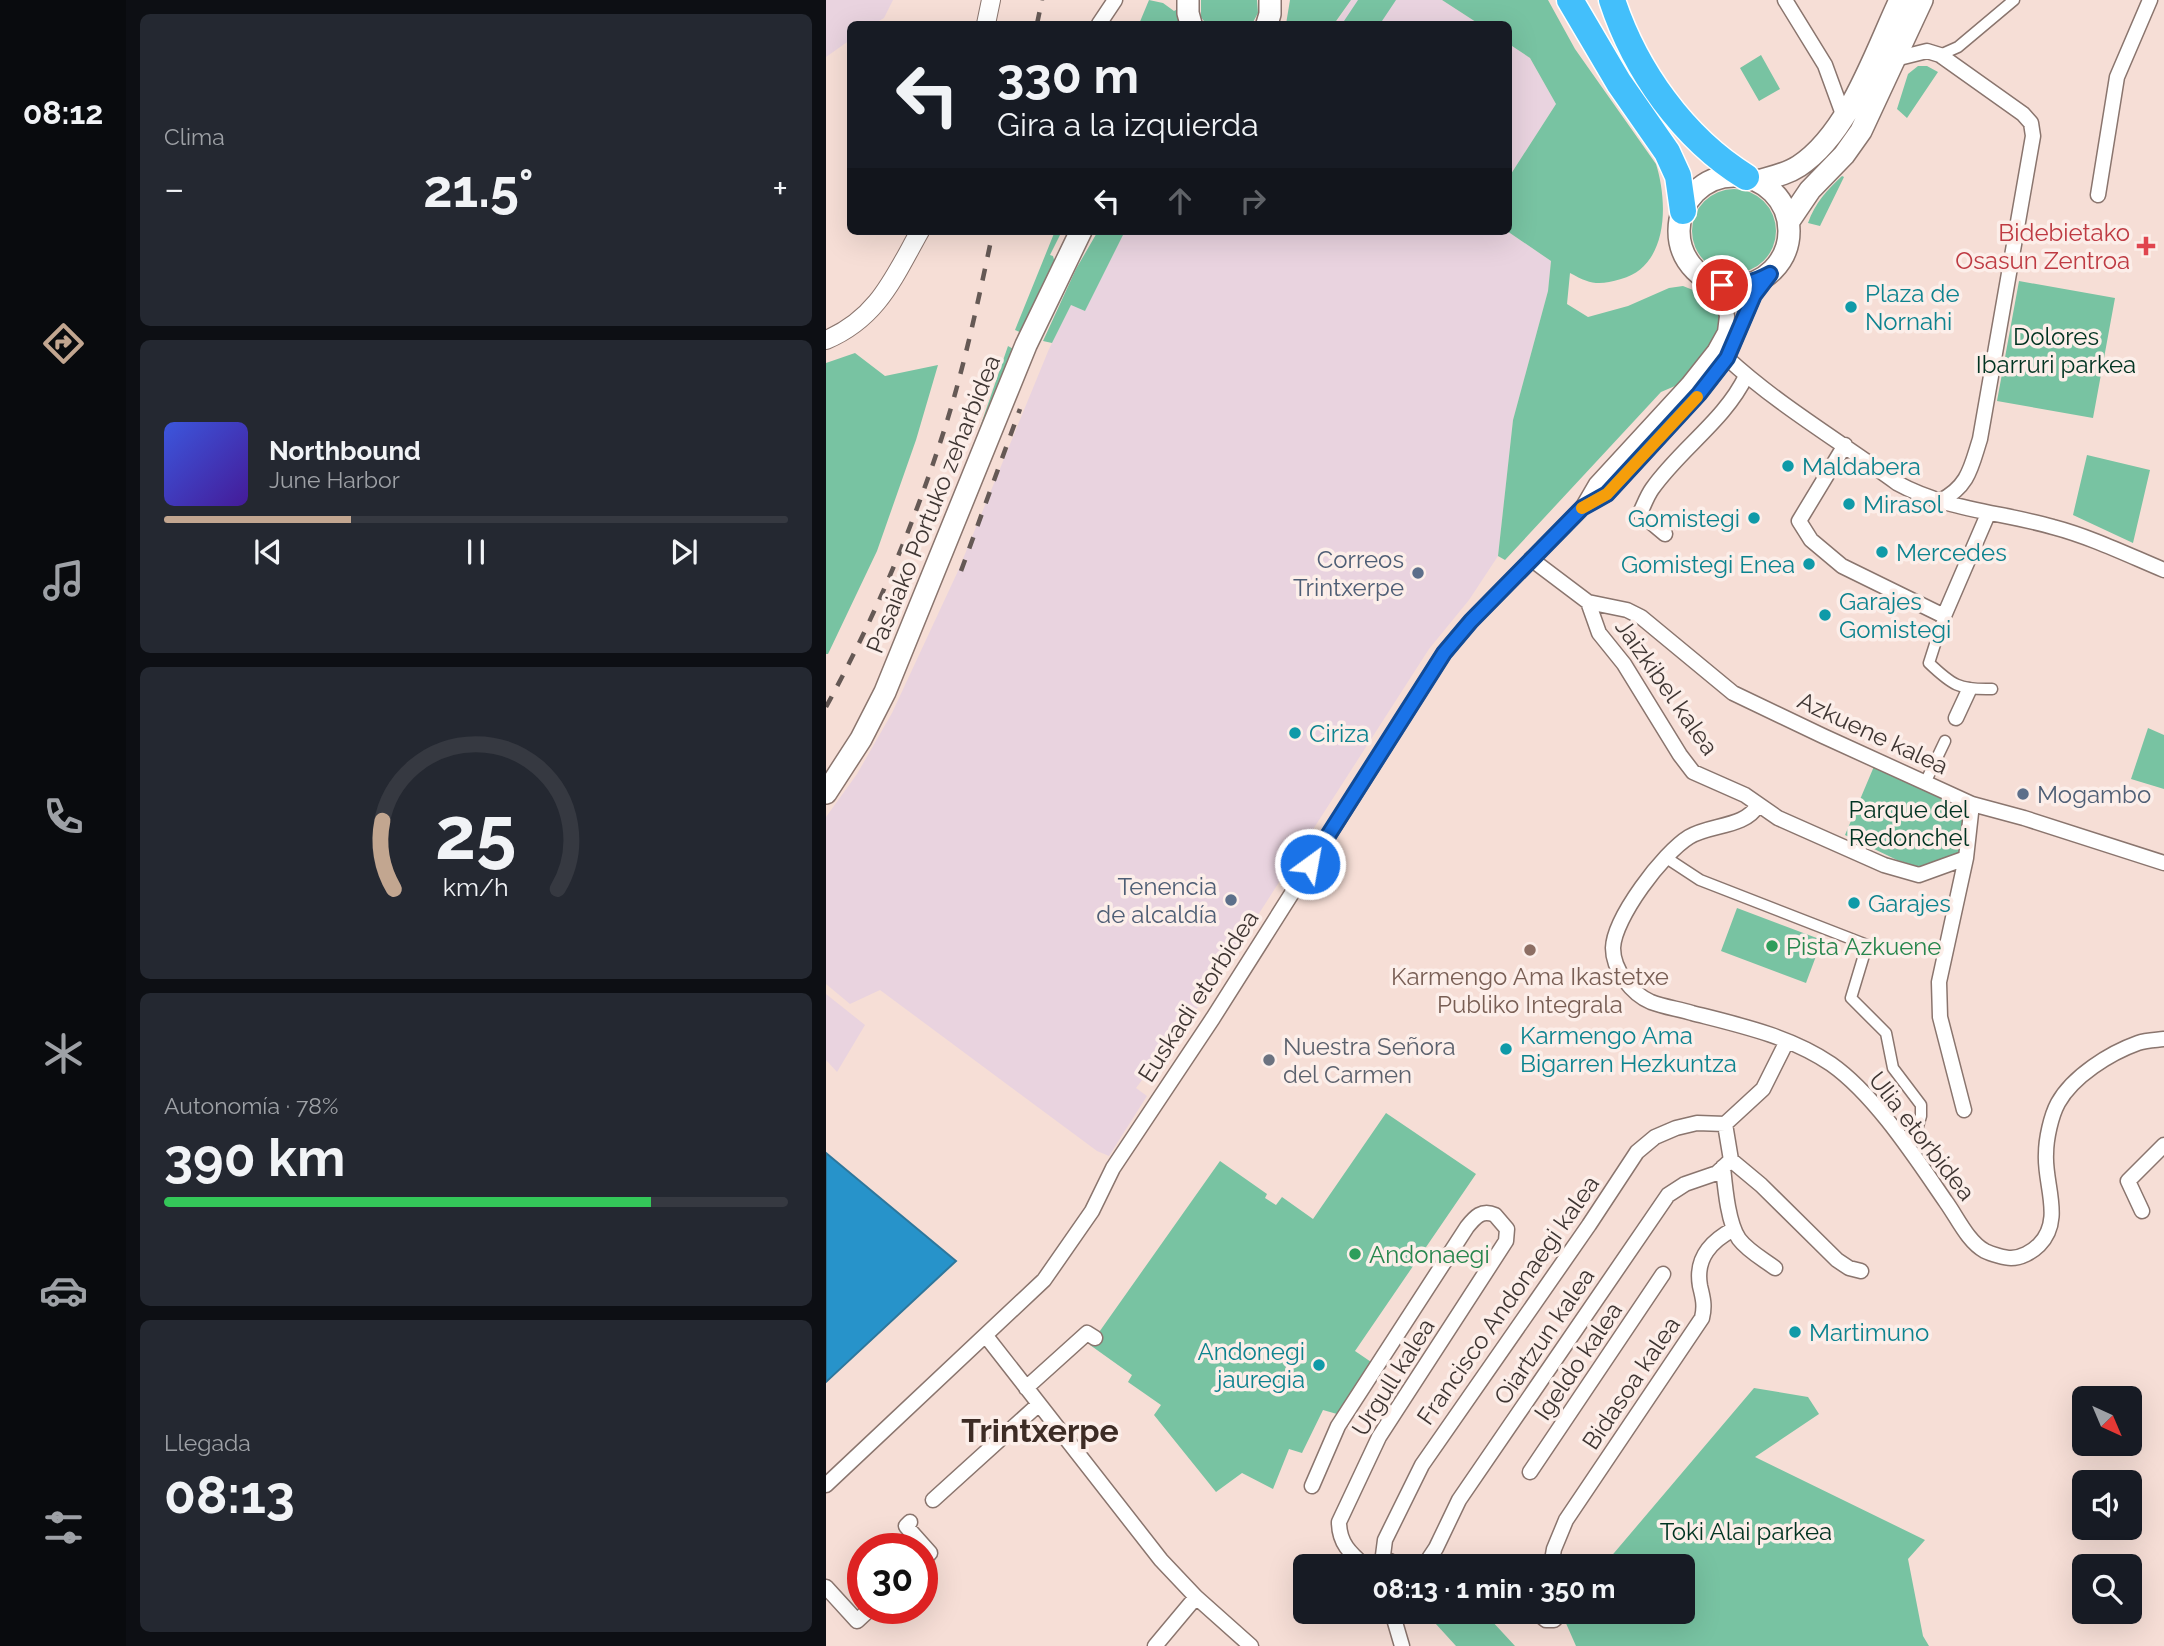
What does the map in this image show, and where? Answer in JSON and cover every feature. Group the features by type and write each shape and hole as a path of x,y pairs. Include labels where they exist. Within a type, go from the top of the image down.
{"highway":[{"path":"1570,0 1594,43 1667,152 1678,176 1683,211"},
{"path":"1612,0 1634,53 1672,110 1721,160 1752,179"}],"main road":[{"path":"1188,0 1190,21"},
{"path":"1752,179 1775,193 1786,211 1789,222 1787,249 1770,274 1739,286 1722,285 1706,279 1689,263 1682,251 1679,237 1683,211 1690,197 1715,179 1731,176 1752,179 1786,173 1822,145 1844,117 1900,0"},
{"path":"1789,222 1810,190 1852,145 1861,131 1922,0"},
{"path":"1268,21 1271,1"},
{"name":"Pasaiako Portuko zeharbidea","path":"826,793 861,739 885,692 1026,345 1079,235"}],"street":[{"path":"987,21 991,0"},
{"path":"1101,21 1115,0"},
{"path":"1785,0 1825,65 1844,117"},
{"path":"1940,55 1958,47 2014,0"},
{"path":"2098,195 2117,77 2150,0 2164,7"},
{"path":"1895,59 1927,51 1940,55 2023,114 2031,123 2033,136 1980,439 1969,473 1961,487 1940,501"},
{"path":"826,340 849,329 873,309 891,284 918,235"},
{"name":"Euskadi etorbidea","path":"1582,508 1607,494 1699,394 1727,358 1754,295 1770,274"},
{"name":"Euskadi etorbidea","path":"826,1485 1044,1280 1083,1225 1113,1168 1213,1018 1444,653 1582,508 1596,484 1716,351 1725,332 1727,317 1723,301 1706,279"},
{"path":"1727,358 1746,376 1897,483 1917,494 1988,514 2054,527 2164,570"},
{"path":"1665,534 1640,513 1652,489 1718,415 1740,388 1746,376"},
{"path":"1845,445 1799,521 1811,540 1842,566 1944,616"},
{"path":"1988,514 1944,616 1929,663 1948,681 1969,690 1992,689"},
{"path":"1531,559 1588,602"},
{"name":"Azkuene kalea","path":"1588,602 1627,610 1641,617 1733,693 1925,783 1972,804 2164,863"},
{"name":"Jaizkibel kalea","path":"1588,602 1599,633 1624,664 1693,772 1745,795 1778,818 1884,865 1919,875 1966,858"},
{"path":"1599,633 1600,623 1606,616 1627,610"},
{"path":"1956,718 1969,690"},
{"path":"1925,783 1945,741"},
{"path":"1964,1110 1940,1017 1936,969 1966,858 1972,804"},
{"name":"Ulia etorbidea","path":"1758,805 1753,815 1707,828 1690,836 1665,857 1624,914 1616,931 1613,949 1615,964 1625,980 1650,1002 1753,1029 1787,1041 1807,1049 1843,1074 1864,1093 1907,1147 1972,1238 1986,1251 2011,1258 2031,1253 2050,1230 2052,1208 2045,1155 2058,1103 2079,1078 2113,1055 2140,1042 2164,1039"},
{"path":"1665,857 1700,880 1867,945 1852,998 1886,1034 1893,1068 1921,1105 1916,1132 1907,1147"},
{"path":"1775,1268 1747,1247 1734,1229 1725,1125 1763,1089 1787,1041"},
{"name":"Francisco Andonaegi kalea","path":"1382,1554 1385,1540 1422,1465 1637,1152 1655,1138 1676,1128 1697,1123 1725,1125"},
{"path":"2141,1211 2128,1181 2164,1145"},
{"path":"1727,1164 1761,1185 1837,1260 1849,1268 1861,1271"},
{"name":"Oiartzun kalea","path":"1432,1554 1459,1500 1668,1195 1685,1184 1717,1173 1727,1164"},
{"name":"Urgull kalea","path":"1312,1486 1338,1426 1467,1227 1482,1213 1495,1215 1507,1229 1506,1241 1379,1437 1339,1522 1339,1532 1345,1547 1352,1554"},
{"name":"Bidasoa kalea","path":"1554,1554 1566,1520 1702,1318 1704,1302 1699,1283 1699,1267 1703,1256 1721,1236 1734,1229"},
{"name":"Igeldo kalea","path":"1530,1472 1663,1274"},
{"path":"1026,1388 1087,1333 1095,1338"},
{"path":"986,1336 1161,1560 1196,1597 1251,1646"},
{"path":"933,1500 1039,1404"},
{"path":"910,1522 906,1526 911,1533"},
{"path":"826,1587 847,1610"},
{"path":"1155,1646 1196,1597"},
{"path":"1395,1624 1400,1641"}],"shaded area":[{"path":"826,0 893,0 884,18 879,21 847,21 847,42 826,57"},
{"path":"1351,0 1442,0 1474,21 1337,21"},
{"path":"1512,46 1530,58 1556,104 1512,172"},
{"path":"1512,234 1551,261 1548,291 1513,420 1498,556 1469,600 1429,649 1204,999 1136,1088 1147,1096 1109,1156 1097,1151 880,990 850,1004 826,984 826,817 857,774 892,713 958,571 1049,349 1071,305 1085,310 1123,235"},
{"path":"826,994 865,1025 837,1072 826,1060"}],"green space":[{"path":"1149,0 1176,10 1178,21 1140,21"},
{"path":"1201,0 1257,0 1258,13 1254,21 1204,21 1201,17"},
{"path":"1290,0 1351,0 1336,21 1286,21"},
{"path":"1358,0 1396,0 1382,21 1344,21"},
{"path":"1442,0 1548,0 1575,49 1656,164 1663,214 1656,247 1648,261 1637,272 1606,283 1589,282 1570,273 1567,304 1588,317 1628,306 1669,288 1683,286 1708,296 1717,307 1720,322 1717,337 1682,383 1661,392 1505,560 1498,556 1513,420 1548,291 1551,261 1512,234 1512,172 1556,104 1530,58 1512,46 1512,21 1474,21"},
{"path":"1761,55 1780,89 1759,101 1740,68"},
{"path":"1918,66 1927,66 1938,72 1907,118 1897,109 1908,74"},
{"path":"1844,177 1820,226 1808,223 1822,197"},
{"path":"1734,189 1750,192 1769,208 1776,231 1773,247 1757,266 1734,273 1718,270 1699,254 1692,231 1695,215 1711,196"},
{"path":"1053,235 1060,235 1050,255 1055,263 1022,333 1015,330"},
{"path":"1096,235 1123,235 1085,311 1071,305 1052,343 1043,341 1076,269"},
{"name":"Dolores Ibarruri parkea","path":"2019,281 2115,298 2093,418 1997,401"},
{"path":"1008,346 1015,350 980,434 978,433"},
{"path":"855,353 885,376 938,365 916,440 877,551 826,654 826,363"},
{"path":"2087,455 2150,470 2133,543 2073,515"},
{"path":"2148,728 2164,735 2164,789 2131,779"},
{"name":"Parque del Redonchel","path":"1875,764 1967,806 1962,855 1922,868 1897,860 1845,835"},
{"path":"1737,908 1822,940 1806,983 1721,951"},
{"path":"1386,1113 1476,1174 1355,1351 1377,1366 1344,1416 1323,1410 1302,1453 1289,1449 1273,1489 1242,1473 1216,1492 1154,1415 1161,1405 1128,1382 1132,1375 1090,1345 1220,1161 1267,1194 1265,1198 1276,1205 1282,1197 1313,1219"},
{"name":"Toki Alai parkea","path":"1754,1388 1808,1397 1819,1414 1755,1457 1925,1540 1908,1559 1923,1636 1929,1646 1576,1646 1566,1624 1695,1624 1695,1554 1613,1554"},
{"path":"1436,1624 1495,1624 1515,1646 1456,1646"}],"water":[{"path":"826,1153 956,1261 826,1382"}],"railway":[{"path":"1038,21 1042,0"},
{"path":"826,707 874,611 928,477 963,364 992,235"},
{"path":"961,571 1020,409"}],"slow traffic":[{"path":"1582,508 1607,494 1697,397"}],"place":[{"name":"Bidebietako Osasun Zentroa","path":"2146,246"},
{"name":"Plaza de Nornahi","path":"1851,307"},
{"name":"Maldabera","path":"1788,466"},
{"name":"Mirasol","path":"1849,504"},
{"name":"Gomistegi","path":"1754,518"},
{"name":"Mercedes","path":"1882,552"},
{"name":"Gomistegi Enea","path":"1809,564"},
{"name":"Correos Trintxerpe","path":"1418,573"},
{"name":"Garajes Gomistegi","path":"1825,615"},
{"name":"Ciriza","path":"1295,733"},
{"name":"Mogambo","path":"2023,794"},
{"name":"Tenencia de alcaldía","path":"1231,900"},
{"name":"Garajes","path":"1854,903"},
{"name":"Pista Azkuene","path":"1772,946"},
{"name":"Karmengo Ama Ikastetxe Publiko Integrala","path":"1530,950"},
{"name":"Karmengo Ama Bigarren Hezkuntza","path":"1506,1049"},
{"name":"Nuestra Señora del Carmen","path":"1269,1060"},
{"name":"Andonaegi","path":"1355,1254"},
{"name":"Martimuno","path":"1795,1332"},
{"name":"Andonegi jauregia","path":"1319,1365"}],"district":[{"name":"Trintxerpe","path":"1040,1430"}],"route":[{"path":"1310,864 1444,653 1471,621 1582,508 1607,494 1699,394 1727,358 1754,295 1770,274 1739,286 1722,285"}]}
